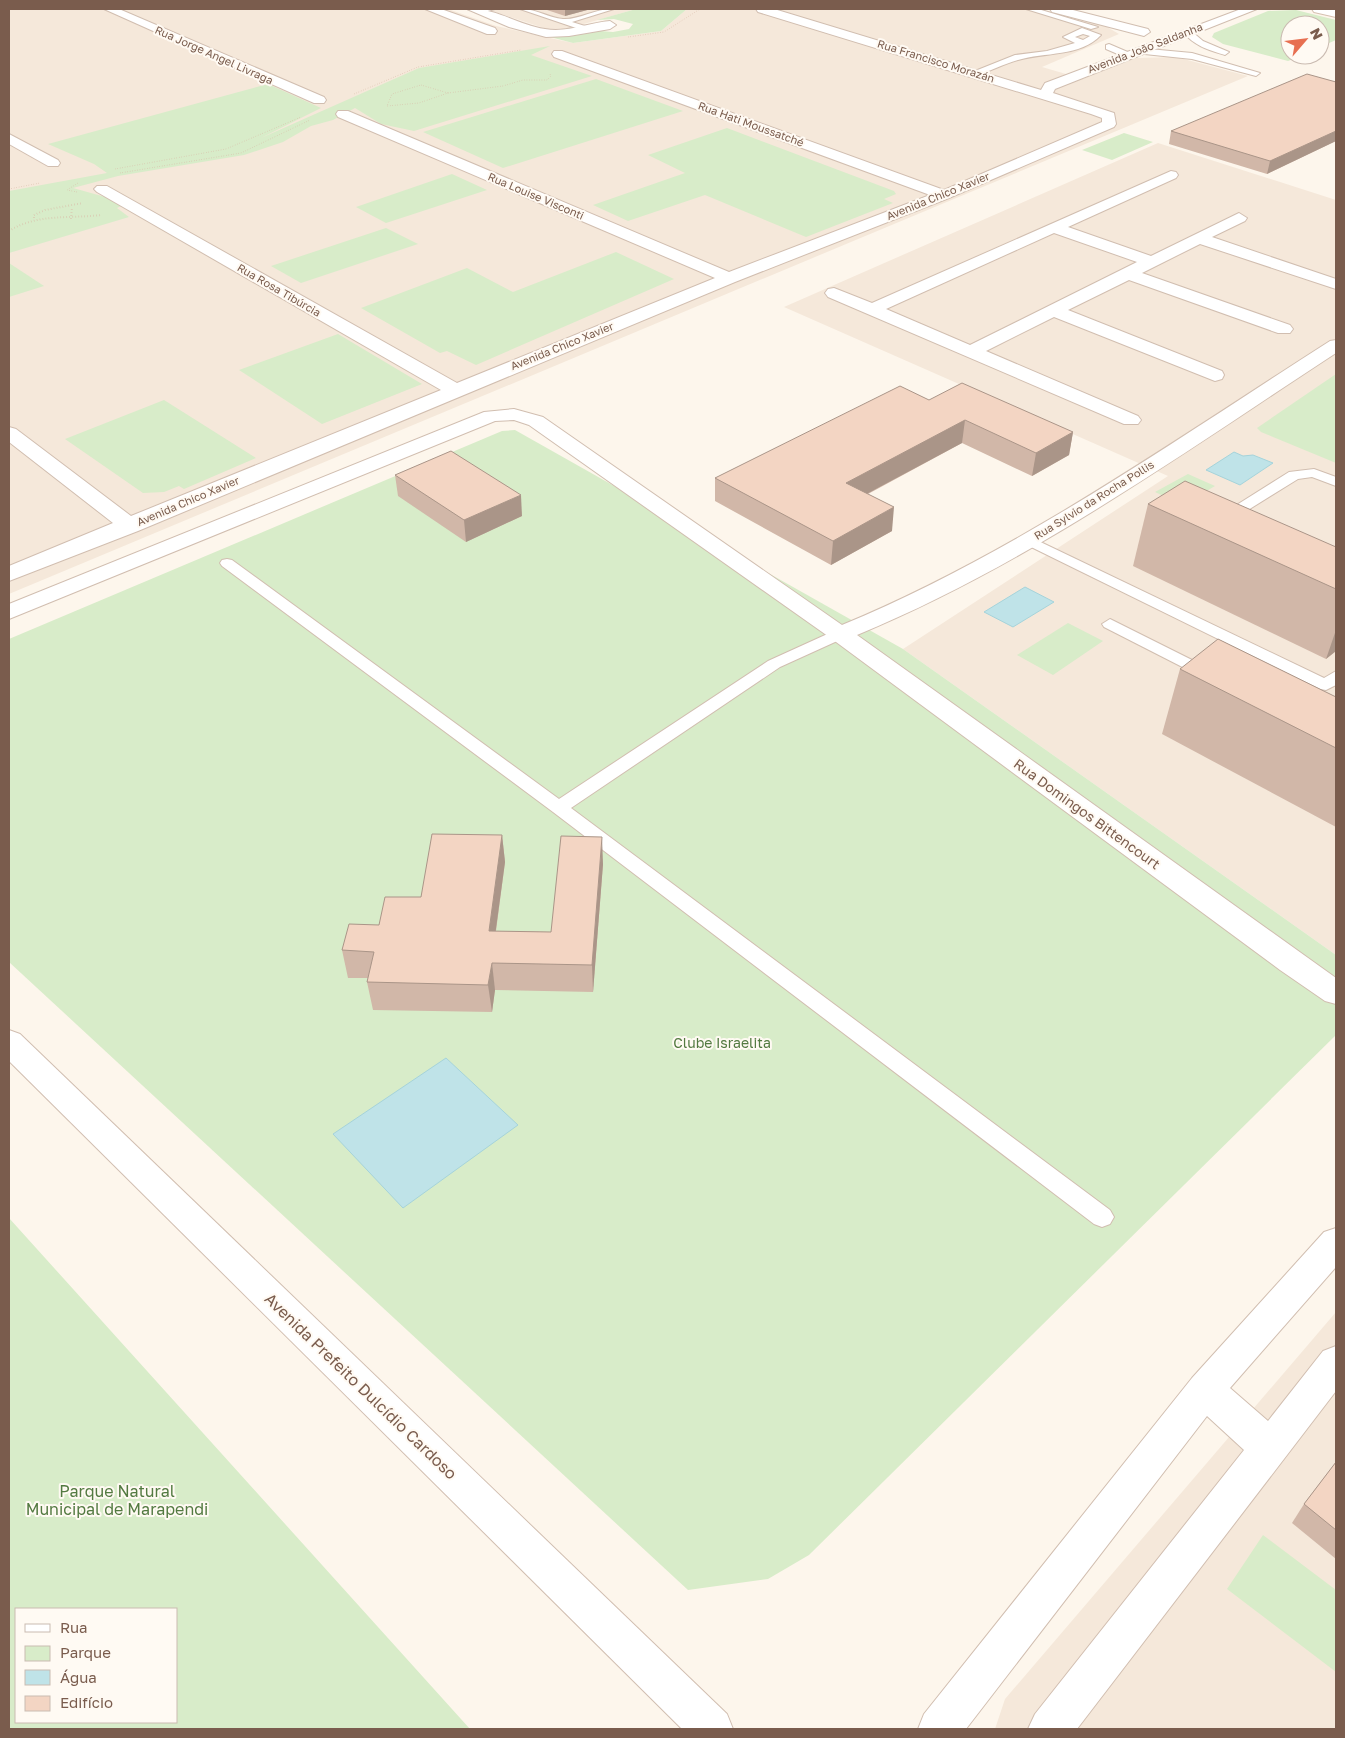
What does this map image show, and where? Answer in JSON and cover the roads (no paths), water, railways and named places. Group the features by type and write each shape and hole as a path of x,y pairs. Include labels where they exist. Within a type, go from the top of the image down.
{"street":[{"name":"Rua Jorge Angel Livraga","path":"110,9 319,100"},
{"path":"431,9 521,41"},
{"path":"479,9 542,33 557,34 592,26 610,25"},
{"name":"Rua Francisco Morazán","path":"762,9 1011,84 1109,116"},
{"path":"1056,9 1144,32"},
{"name":"Avenida João Saldanha","path":"1045,95 1050,86 1189,28 1251,9"},
{"path":"1318,9 1336,13"},
{"name":"Avenida João Saldanha","path":"1093,53 1159,27"},
{"name":"Rua Hati Moussatché","path":"558,54 944,195"},
{"path":"1011,84 1027,78"},
{"name":"Rua Louise Visconti","path":"342,114 729,278"},
{"name":"Avenida Chico Xavier","path":"9,574 130,526 729,278 944,195 1110,124 1109,116"},
{"path":"9,138 53,164"},
{"path":"872,309 1171,175"},
{"name":"Rua Rosa Tibúrcia","path":"102,189 455,390"},
{"path":"970,352 1239,218"},
{"path":"1055,228 1150,261"},
{"path":"1198,238 1336,284"},
{"path":"1317,277 1336,267"},
{"path":"1126,273 1284,329"},
{"path":"834,293 1131,420"},
{"path":"1053,310 1215,375"},
{"name":"Rua Sylvio da Rocha Pollis","path":"840,634 946,588 1102,496 1336,345"},
{"path":"9,612 482,420 511,413 536,421 840,634"},
{"path":"9,433 130,526"},
{"name":"Rua Domingos Bittencourt","path":"840,634 1290,962 1336,993"},
{"path":"1290,962 1336,970"},
{"name":"Avenida Prefeito Dulcídio Cardoso","path":"9,1042 712,1729"},
{"path":"939,1729 1205,1390 1336,1243"},
{"path":"1050,1729 1336,1363"},
{"path":"1205,1390 1261,1439 1264,1455"}],"lane":[{"path":"524,9 582,28"},
{"path":"562,22 610,9"},
{"path":"1030,9 1092,26 1098,30 1094,33"},
{"path":"1189,28 1194,40 1205,46 1228,53"},
{"path":"1081,42 1067,37 1080,31 1094,33"},
{"path":"974,73 1018,57 1047,54 1095,37 1097,35 1094,33"},
{"path":"1109,47 1132,53 1171,52 1256,73"},
{"path":"1268,526 1242,516 1240,509 1294,474 1314,473 1336,482"},
{"path":"1028,540 1326,686 1336,676"},
{"path":"227,564 560,808 1102,1217"},
{"path":"1110,624 1223,682"},
{"path":"560,808 774,664 840,634"}],"water":[{"path":"1234,452 1243,456 1253,455 1273,463 1240,485 1206,470"},
{"path":"1025,587 1054,602 1013,627 984,612"},
{"path":"446,1058 518,1125 403,1208 333,1134"}],"park label":[{"name":"Clube Israelita","path":"722,1043"},
{"name":"Parque Natural Municipal de Marapendi","path":"117,1500"}]}
